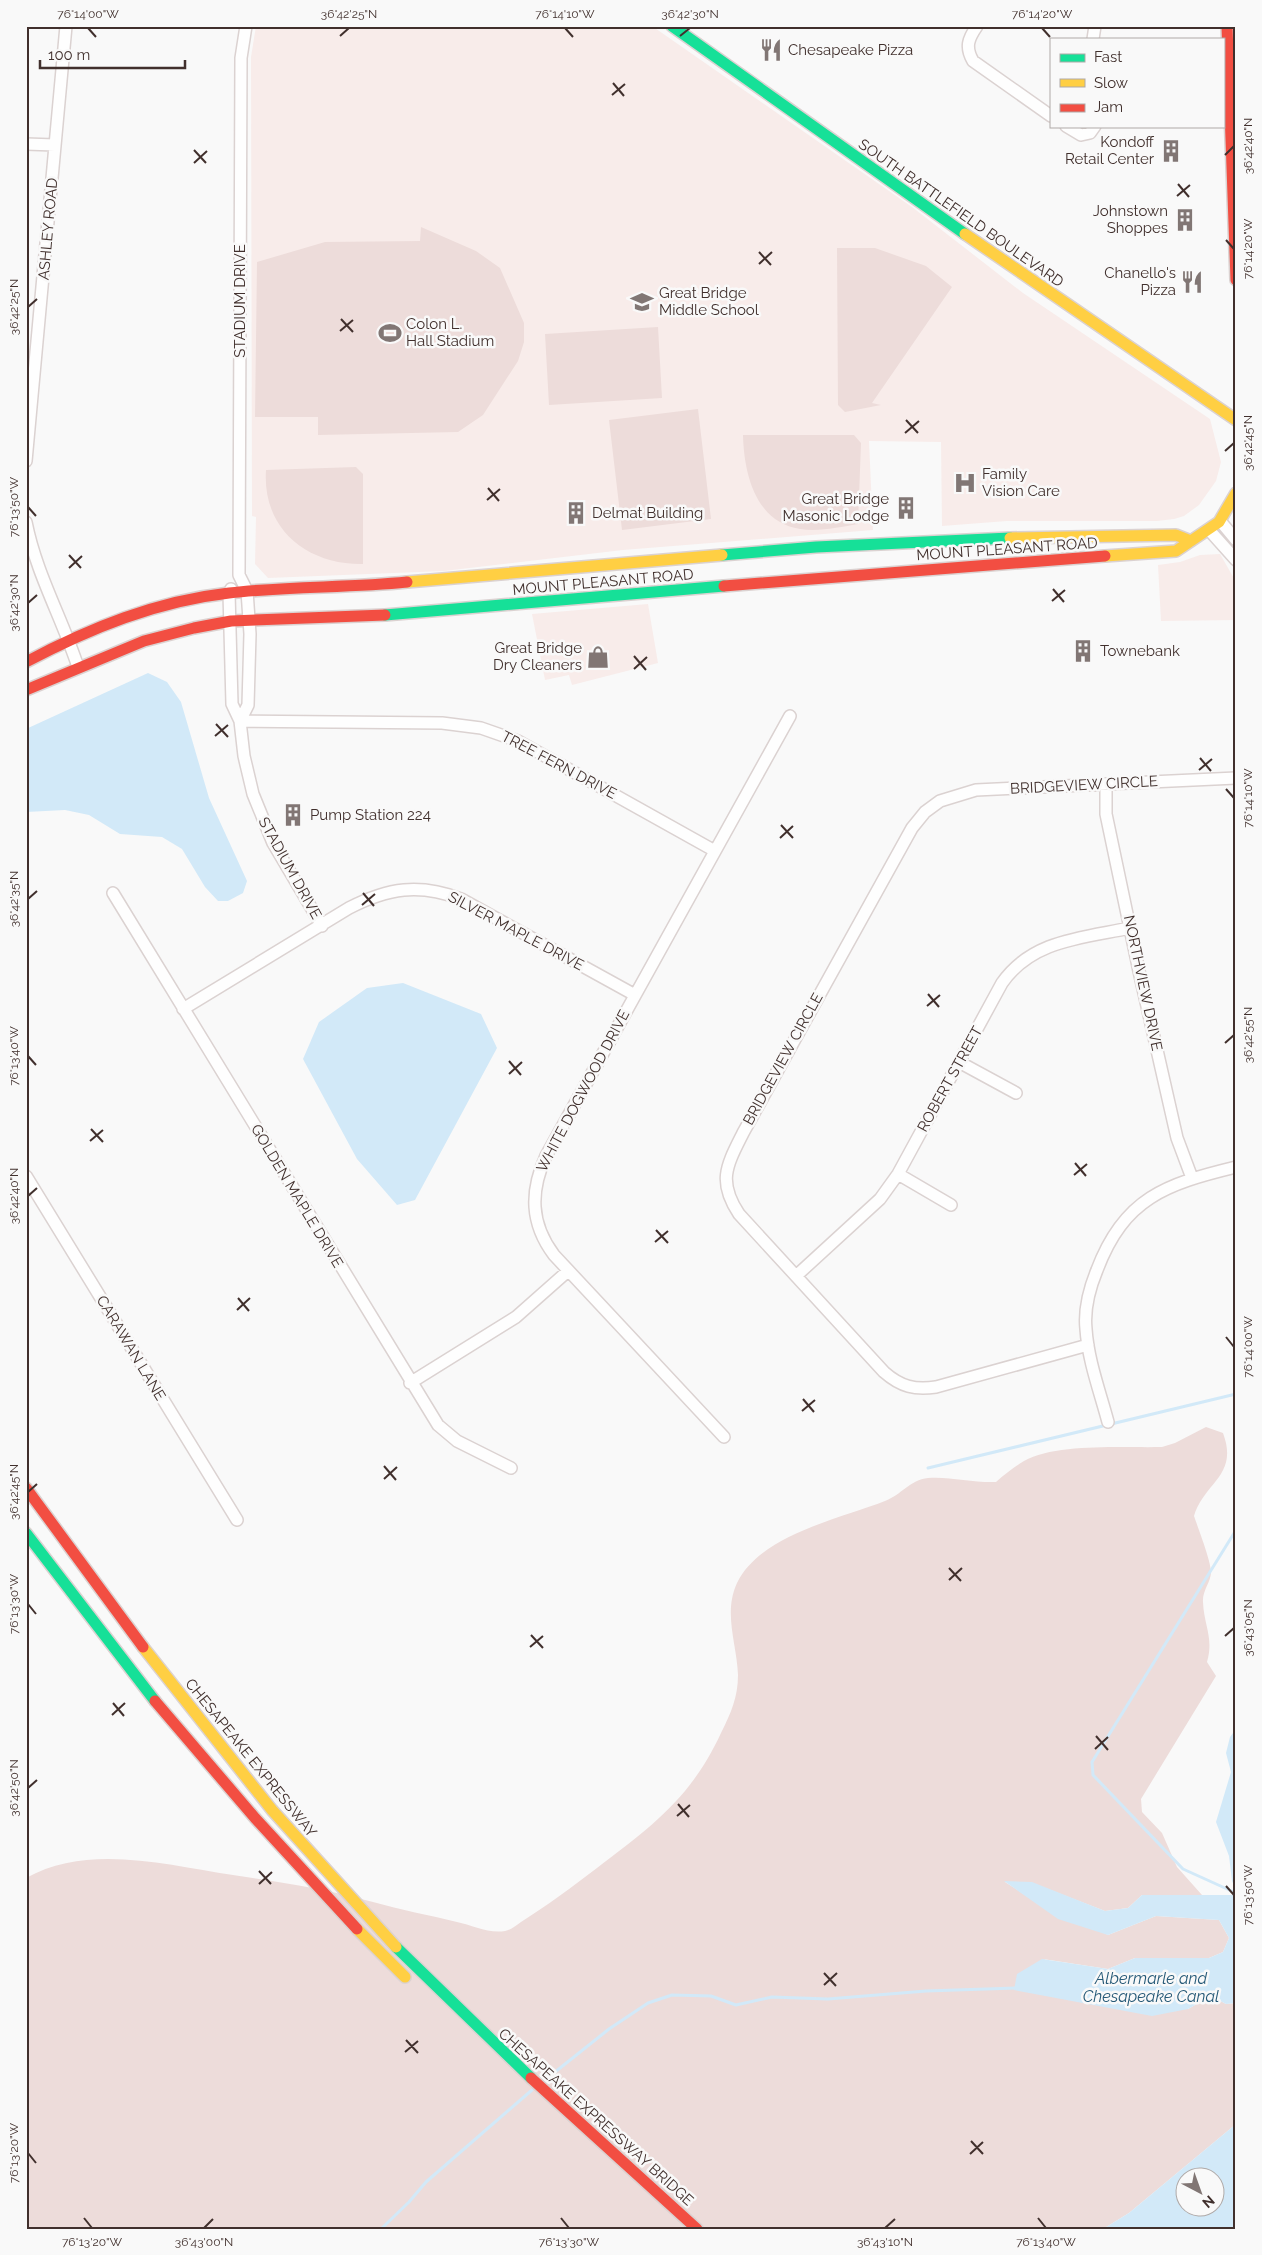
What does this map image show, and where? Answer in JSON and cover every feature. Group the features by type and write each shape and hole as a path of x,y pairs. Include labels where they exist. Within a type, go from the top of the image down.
{"main road":[{"name":"SOUTH BATTLEFIELD BOULEVARD","path":"672,26 1002,261 1236,420"},
{"path":"1226,27 1232,94 1236,280"},
{"name":"MOUNT PLEASANT ROAD","path":"26,690 144,641 231,621 424,613 752,583 1176,551 1210,531 1222,520 1236,493"},
{"path":"1222,520 1236,506"},
{"name":"MOUNT PLEASANT ROAD","path":"26,662 69,639 109,622 168,604 248,591 389,584 816,548 1041,537 1176,535 1191,541"},
{"path":"1019,564 1069,552 1111,550 1137,546 1146,541 1150,536"},
{"name":"CHESAPEAKE EXPRESSWAY","path":"26,1488 198,1720 291,1832 416,1968 476,2027"},
{"name":"CHESAPEAKE EXPRESSWAY","path":"26,1533 93,1622 193,1745 330,1900 416,1988"},
{"name":"CHESAPEAKE EXPRESSWAY BRIDGE","path":"476,2027 573,2119 697,2229"}],"street":[{"name":"ASHLEY ROAD","path":"26,461 66,26"},
{"name":"STADIUM DRIVE","path":"246,26 241,58 239,575 229,593 232,704 240,721 247,772 262,819 279,854 322,926"},
{"path":"977,26 968,43 968,52 973,61 1050,115"},
{"path":"1069,128 1081,135 1090,133 1094,128"},
{"path":"26,144 55,145"},
{"path":"1222,520 1236,540"},
{"path":"26,522 40,572 69,639 78,667"},
{"path":"1210,531 1236,560"},
{"name":"STADIUM DRIVE","path":"239,575 248,591 248,705 240,721"},
{"name":"WHITE DOGWOOD DRIVE","path":"724,1437 548,1248 538,1225 535,1204 536,1176 790,716"},
{"name":"TREE FERN DRIVE","path":"240,721 442,723 481,728 518,741 715,850"},
{"name":"BRIDGEVIEW CIRCLE","path":"1088,1345 936,1387 910,1389 884,1372 739,1214 730,1201 725,1185 729,1164 742,1133 912,828 936,804 976,790 1236,778"},
{"name":"NORTHVIEW DRIVE","path":"1106,785 1106,814 1130,928 1178,1138 1192,1178"},
{"name":"SILVER MAPLE DRIVE","path":"184,1009 372,896 393,890 413,889 442,893 476,907 635,995"},
{"name":"GOLDEN MAPLE DRIVE","path":"113,892 410,1383 438,1425 462,1444 511,1468"},
{"name":"ROBERT STREET","path":"796,1276 880,1199 898,1174 1002,984 1024,959 1056,944 1130,928"},
{"path":"959,1062 1016,1093"},
{"path":"1108,1422 1088,1345 1086,1324 1091,1289 1104,1250 1122,1221 1152,1197 1192,1178 1236,1167"},
{"path":"898,1174 951,1205"},
{"name":"CARAWAN LANE","path":"26,1176 237,1520"},
{"path":"410,1383 516,1317 568,1271"}],"shaded area":[{"name":"Great Bridge Middle School","path":"256,26 652,26 912,207 1023,293 1210,419 1221,462 1216,481 1199,505 1184,516 1174,519 1157,521 1007,521 942,526 941,442 869,441 873,530 623,550 444,571 268,578 255,564 256,517 252,516 251,57"},
{"name":"Colon L. Hall Stadium","path":"421,227 476,251 500,268 524,323 524,342 518,361 483,415 458,432 318,435 318,417 255,417 257,262 325,242 420,241"},
{"path":"837,248 875,248 926,266 952,287 872,403 881,405 845,412 838,405"},
{"path":"658,327 662,398 549,405 545,334"},
{"path":"698,409 711,519 622,530 609,420"},
{"path":"743,435 854,435 861,443 858,524 829,529 807,530 785,525 772,517 762,506 750,480 746,465"},
{"path":"356,467 363,474 363,564 343,563 324,558 292,540 280,526 272,510 267,491 266,470"},
{"path":"1220,554 1236,582 1236,620 1161,621 1158,565 1180,562 1200,555"},
{"path":"648,604 658,663 572,685 569,675 545,680 532,614"},
{"path":"1206,1427 1223,1433 1227,1448 1227,1459 1223,1469 1199,1504 1194,1516 1207,1553 1211,1572 1203,1602 1209,1639 1207,1662 1216,1676 1141,1799 1142,1812 1162,1833 1177,1867 1202,1895 1142,1895 1128,1908 1105,1911 1032,1883 1005,1882 1030,1898 1108,1935 1156,1916 1219,1920 1229,1938 1223,1952 1209,1958 1135,1958 1108,1969 1043,1959 1188,2009 1211,1996 1226,2004 1236,2003 1236,2124 1183,2168 1174,2168 1174,2176 1129,2213 1103,2229 26,2229 26,1878 50,1867 75,1861 101,1859 155,1862 286,1883 356,1897 487,1930 499,1932 507,1930 560,1896 635,1838 668,1809 697,1776 725,1726 737,1691 738,1675 731,1617 733,1594 737,1583 748,1566 763,1552 802,1531 885,1501 922,1479 944,1478 996,1482 1020,1463 1038,1455 1054,1451 1091,1448 1162,1447 1175,1443"}],"water":[{"path":"148,673 167,682 181,702 209,798 247,881 243,893 228,901 218,901 205,887 182,849 162,837 120,834 89,815 65,810 26,812 26,729"},
{"path":"403,983 481,1014 497,1048 415,1200 397,1205 357,1159 303,1059 319,1022 367,988"},
{"path":"1236,1729 1236,1890 1232,1881 1229,1856 1216,1822 1231,1772 1226,1753 1230,1737"},
{"name":"Albermarle and Chesapeake Canal","path":"1004,1881 1032,1882 1105,1911 1128,1908 1142,1895 1236,1895 1236,2003 1226,2004 1211,1996 1188,2009 1152,2016 1014,1990 1017,1974 1042,1959 1108,1969 1135,1958 1209,1958 1223,1952 1229,1938 1219,1920 1156,1916 1108,1935 1058,1919"},
{"path":"1236,2124 1236,2229 1103,2229 1129,2213 1174,2176 1174,2218 1224,2218 1224,2168 1183,2168"}],"waterway":[{"path":"928,1468 1236,1394"},
{"path":"1236,1530 1092,1762 1093,1775 1183,1869 1236,1893"},
{"path":"545,2080 609,2029 648,2003 672,1995 711,1996 736,2005 772,1997 828,1999 926,1991 1016,1988"},
{"path":"381,2229 409,2202 426,2182 532,2090"}],"traffic: fast":[{"path":"672,26 965,234"},
{"path":"722,555 816,547 1010,538"},
{"path":"385,615 724,586"},
{"path":"26,1533 155,1701"},
{"path":"396,1947 531,2078"}],"traffic: slow":[{"path":"965,234 1236,420"},
{"path":"1105,556 1176,551 1219,522 1236,493"},
{"path":"1010,538 1176,535 1191,541"},
{"path":"407,582 722,555"},
{"path":"143,1647 272,1810 396,1947"},
{"path":"357,1929 405,1977"}],"traffic: jam":[{"path":"1227,26 1236,280"},
{"path":"724,586 1105,556"},
{"path":"26,662 99,627 176,602 251,591 407,582"},
{"path":"26,690 144,641 194,628 231,621 385,615"},
{"path":"26,1488 143,1647"},
{"path":"155,1701 255,1818 357,1929"},
{"path":"531,2078 697,2229"}],"place":[{"name":"Chesapeake Pizza","path":"771,50"},
{"name":"Kondoff Retail Center","path":"1171,151"},
{"name":"Johnstown Shoppes","path":"1185,220"},
{"name":"Chanello's Pizza","path":"1192,282"},
{"name":"Great Bridge Middle School","path":"642,302"},
{"name":"Colon L. Hall Stadium","path":"390,333"},
{"name":"Family Vision Care","path":"965,483"},
{"name":"Great Bridge Masonic Lodge","path":"906,508"},
{"name":"Delmat Building","path":"576,513"},
{"name":"Townebank","path":"1083,651"},
{"name":"Great Bridge Dry Cleaners","path":"598,657"},
{"name":"Pump Station 224","path":"293,815"}]}
